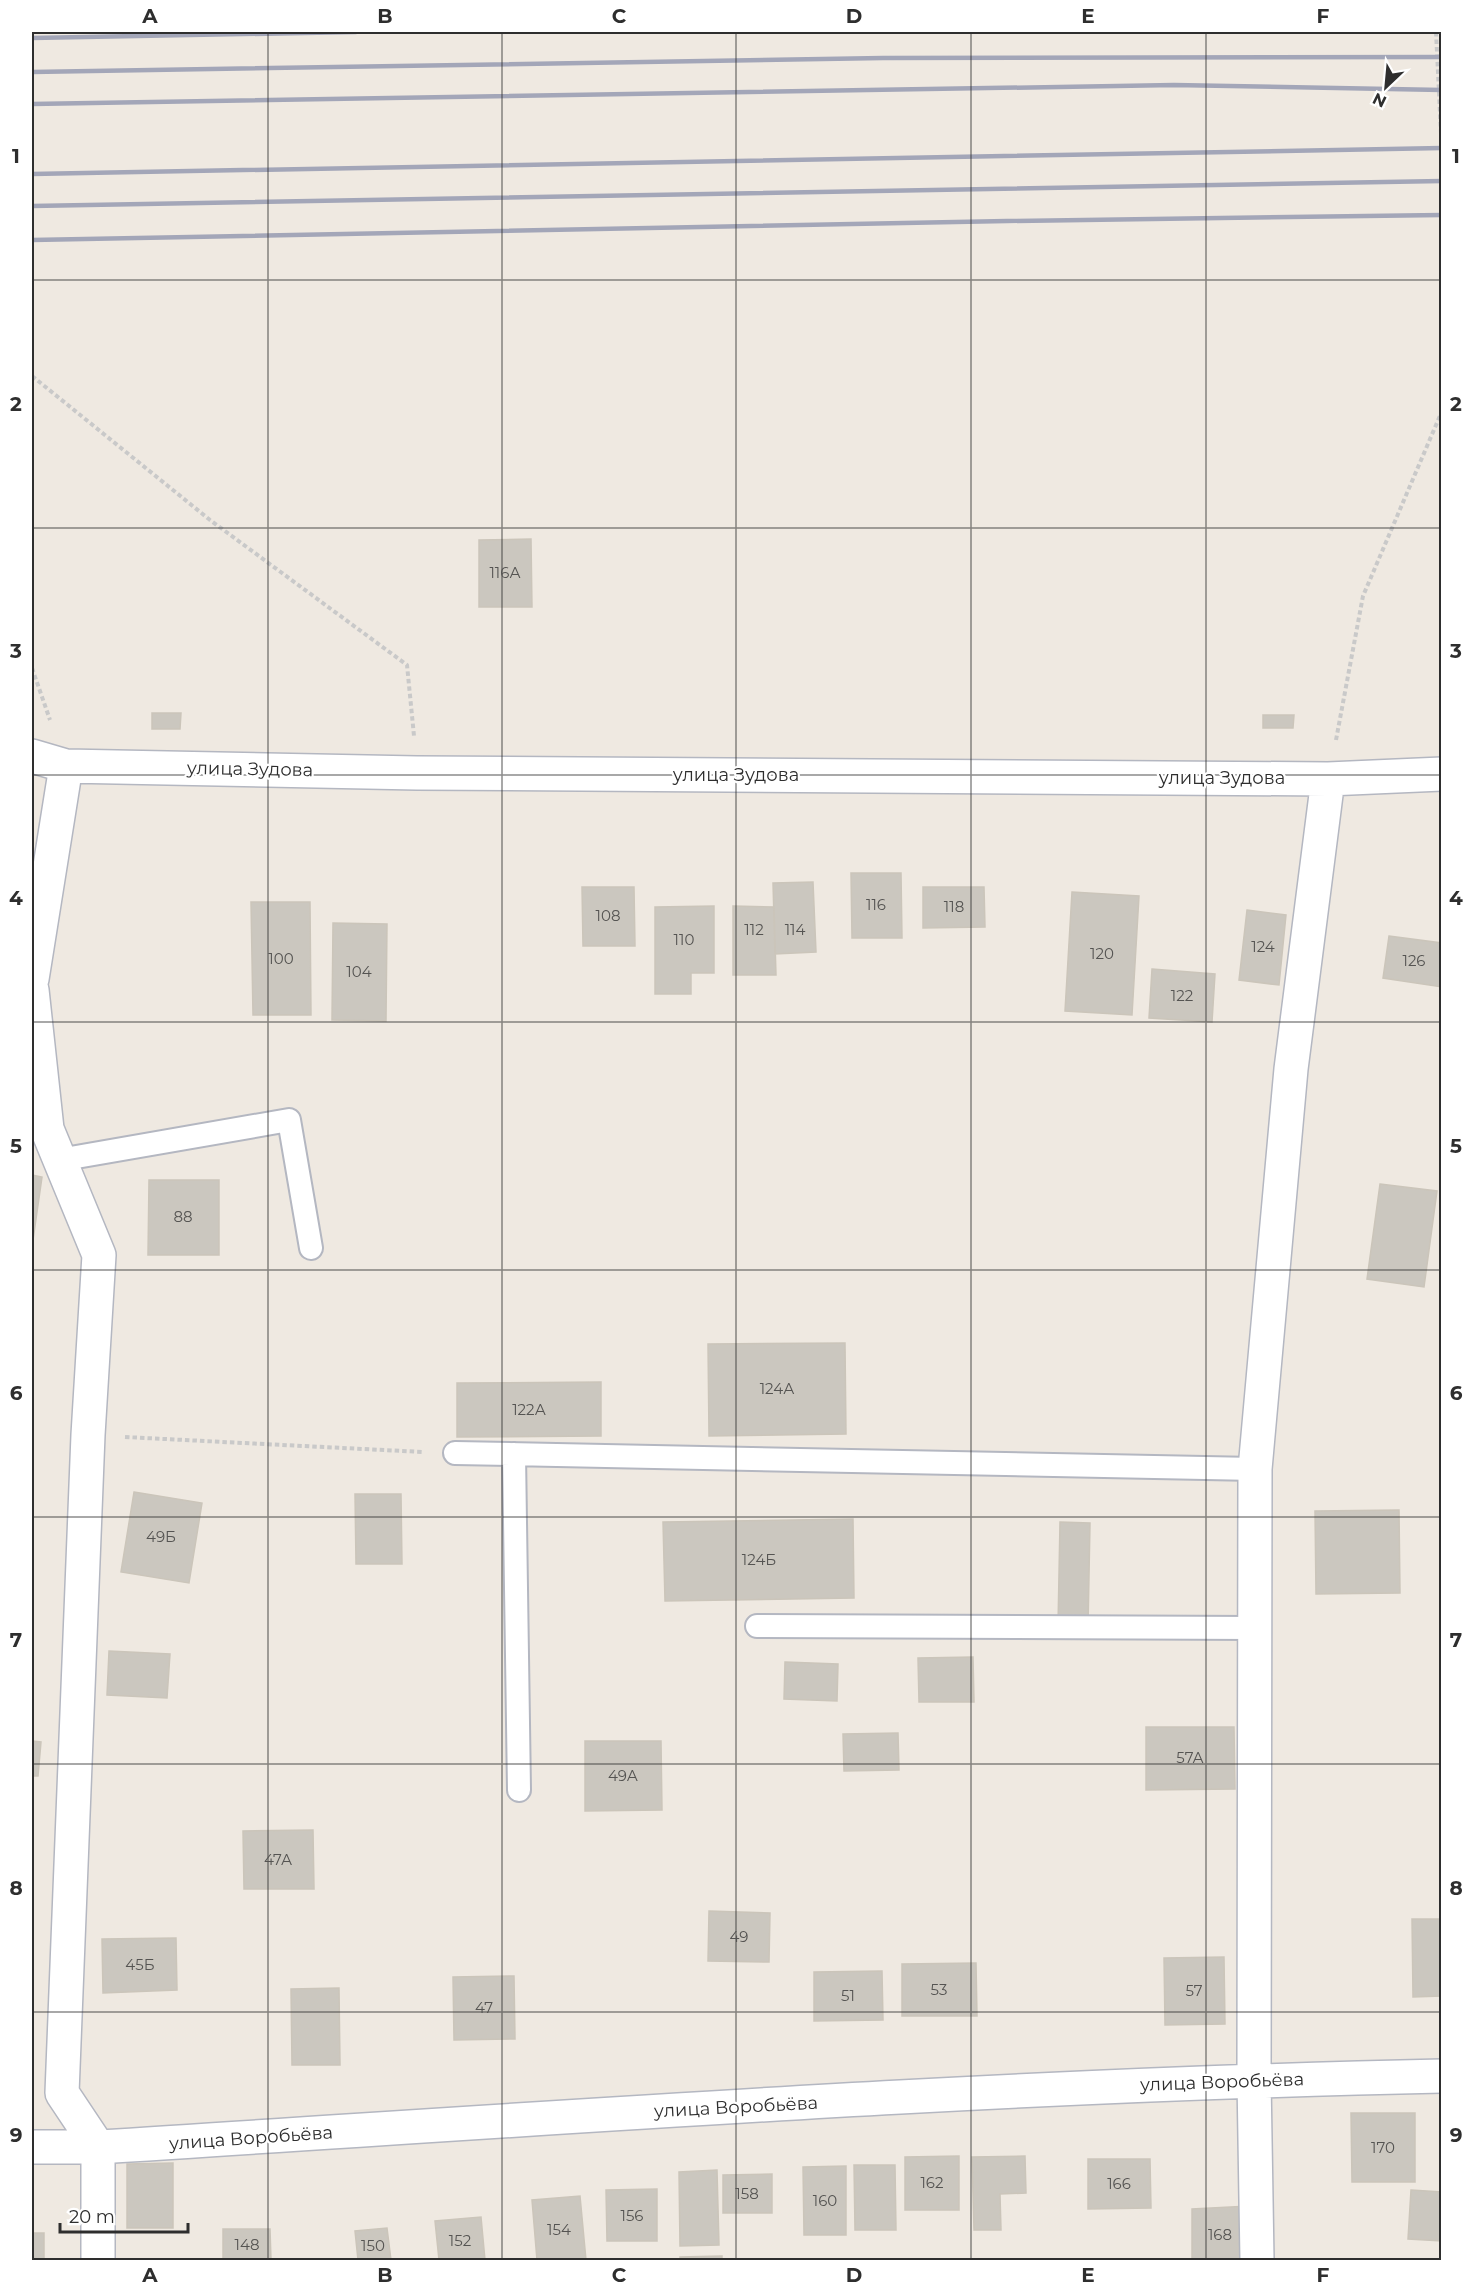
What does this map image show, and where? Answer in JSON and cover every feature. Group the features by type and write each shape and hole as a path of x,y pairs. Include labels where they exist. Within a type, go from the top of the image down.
{"street":[{"name":"улица Зудова","path":"32,756 66,766 417,773 1328,779 1442,774"},
{"path":"32,979 66,766"},
{"path":"1257,2260 1254,2079 1255,1470 1291,1069 1328,779"},
{"path":"32,990 39,1130 59,1160 99,1255 88,1436 62,2093 98,2147 98,2260"},
{"name":"улица Воробьёва","path":"32,2147 98,2147 697,2109 1254,2079 1442,2076"}],"lane":[{"path":"59,1160 290,1120 310,1248"},
{"path":"455,1454 1255,1470"},
{"path":"514,1454 519,1790"},
{"path":"757,1626 1255,1629"}],"path":[{"path":"1436,32 1442,153"},
{"path":"32,376 210,520 406,665 417,773"},
{"path":"1328,779 1363,596 1442,411"},
{"path":"32,668 66,766"},
{"path":"88,1436 455,1454"}],"building":[{"path":"531,539 532,607 479,607 479,540"},
{"path":"152,713 181,713 180,729 152,729"},
{"path":"1263,715 1294,715 1293,728 1263,728"},
{"path":"851,873 901,873 902,938 852,938"},
{"path":"813,882 816,952 775,954 773,883"},
{"path":"582,887 634,887 635,946 583,946"},
{"path":"923,887 984,887 985,927 923,928"},
{"path":"1072,892 1139,896 1132,1015 1065,1011"},
{"path":"251,902 310,902 311,1015 253,1015"},
{"path":"714,906 714,973 691,973 691,994 655,994 655,907"},
{"path":"733,906 774,907 776,975 733,975"},
{"path":"1247,910 1286,915 1279,985 1239,980"},
{"path":"333,923 387,924 386,1021 332,1020"},
{"path":"1389,936 1442,943 1442,987 1383,978"},
{"path":"1152,969 1215,974 1212,1022 1149,1018"},
{"path":"32,1175 42,1177 33,1240 32,1239"},
{"path":"149,1180 219,1180 219,1255 148,1255"},
{"path":"1380,1184 1437,1191 1424,1287 1367,1279"},
{"path":"845,1343 846,1434 709,1436 708,1344"},
{"path":"601,1382 601,1436 457,1437 457,1383"},
{"path":"134,1492 202,1503 189,1583 121,1572"},
{"path":"355,1494 401,1494 402,1564 356,1564"},
{"path":"1399,1510 1400,1593 1316,1594 1315,1511"},
{"path":"853,1519 854,1598 665,1601 663,1522"},
{"path":"1060,1522 1090,1523 1088,1627 1058,1626"},
{"path":"109,1651 170,1654 167,1698 107,1695"},
{"path":"973,1657 974,1702 919,1702 918,1658"},
{"path":"785,1662 838,1664 837,1701 784,1699"},
{"path":"1146,1727 1234,1727 1235,1789 1146,1790"},
{"path":"898,1733 899,1770 844,1771 843,1734"},
{"path":"32,1741 41,1742 38,1776 32,1776"},
{"path":"585,1741 661,1741 662,1810 585,1811"},
{"path":"313,1830 314,1889 244,1889 243,1831"},
{"path":"709,1911 770,1913 769,1962 708,1961"},
{"path":"1412,1919 1442,1919 1442,1996 1413,1997"},
{"path":"176,1938 177,1990 103,1993 102,1939"},
{"path":"1224,1957 1225,2024 1165,2025 1164,1958"},
{"path":"976,1963 977,2016 902,2016 902,1964"},
{"path":"882,1971 883,2020 814,2021 814,1972"},
{"path":"514,1976 515,2039 454,2040 453,1977"},
{"path":"339,1988 340,2065 292,2065 291,1989"},
{"path":"1351,2113 1415,2113 1415,2182 1352,2182"},
{"path":"959,2156 959,2210 905,2210 905,2157"},
{"path":"1025,2156 1026,2193 1000,2194 1001,2230 974,2230 972,2157"},
{"path":"1088,2159 1150,2159 1151,2208 1088,2209"},
{"path":"173,2163 173,2228 127,2228 127,2164"},
{"path":"854,2165 895,2165 896,2230 855,2230"},
{"path":"846,2166 846,2235 804,2235 803,2167"},
{"path":"717,2170 719,2245 680,2246 679,2172"},
{"path":"772,2174 772,2213 723,2213 723,2175"},
{"path":"657,2189 657,2241 607,2241 606,2190"},
{"path":"1411,2190 1442,2192 1442,2241 1408,2239"},
{"path":"580,2196 586,2260 537,2260 532,2200"},
{"path":"1249,2206 1248,2260 1192,2260 1192,2209"},
{"path":"481,2217 485,2260 439,2260 435,2221"},
{"path":"387,2228 391,2260 358,2260 355,2231"},
{"path":"223,2229 270,2229 271,2260 223,2260"},
{"path":"32,2233 44,2233 44,2260 32,2260"},
{"path":"722,2256 722,2260 680,2260 680,2257"}],"railway":[{"path":"32,38 356,32"},
{"path":"32,72 883,58 1442,57"},
{"path":"32,104 1174,85 1442,90"},
{"path":"32,174 1442,148"},
{"path":"32,206 1442,181"},
{"path":"32,240 1442,215"}]}
